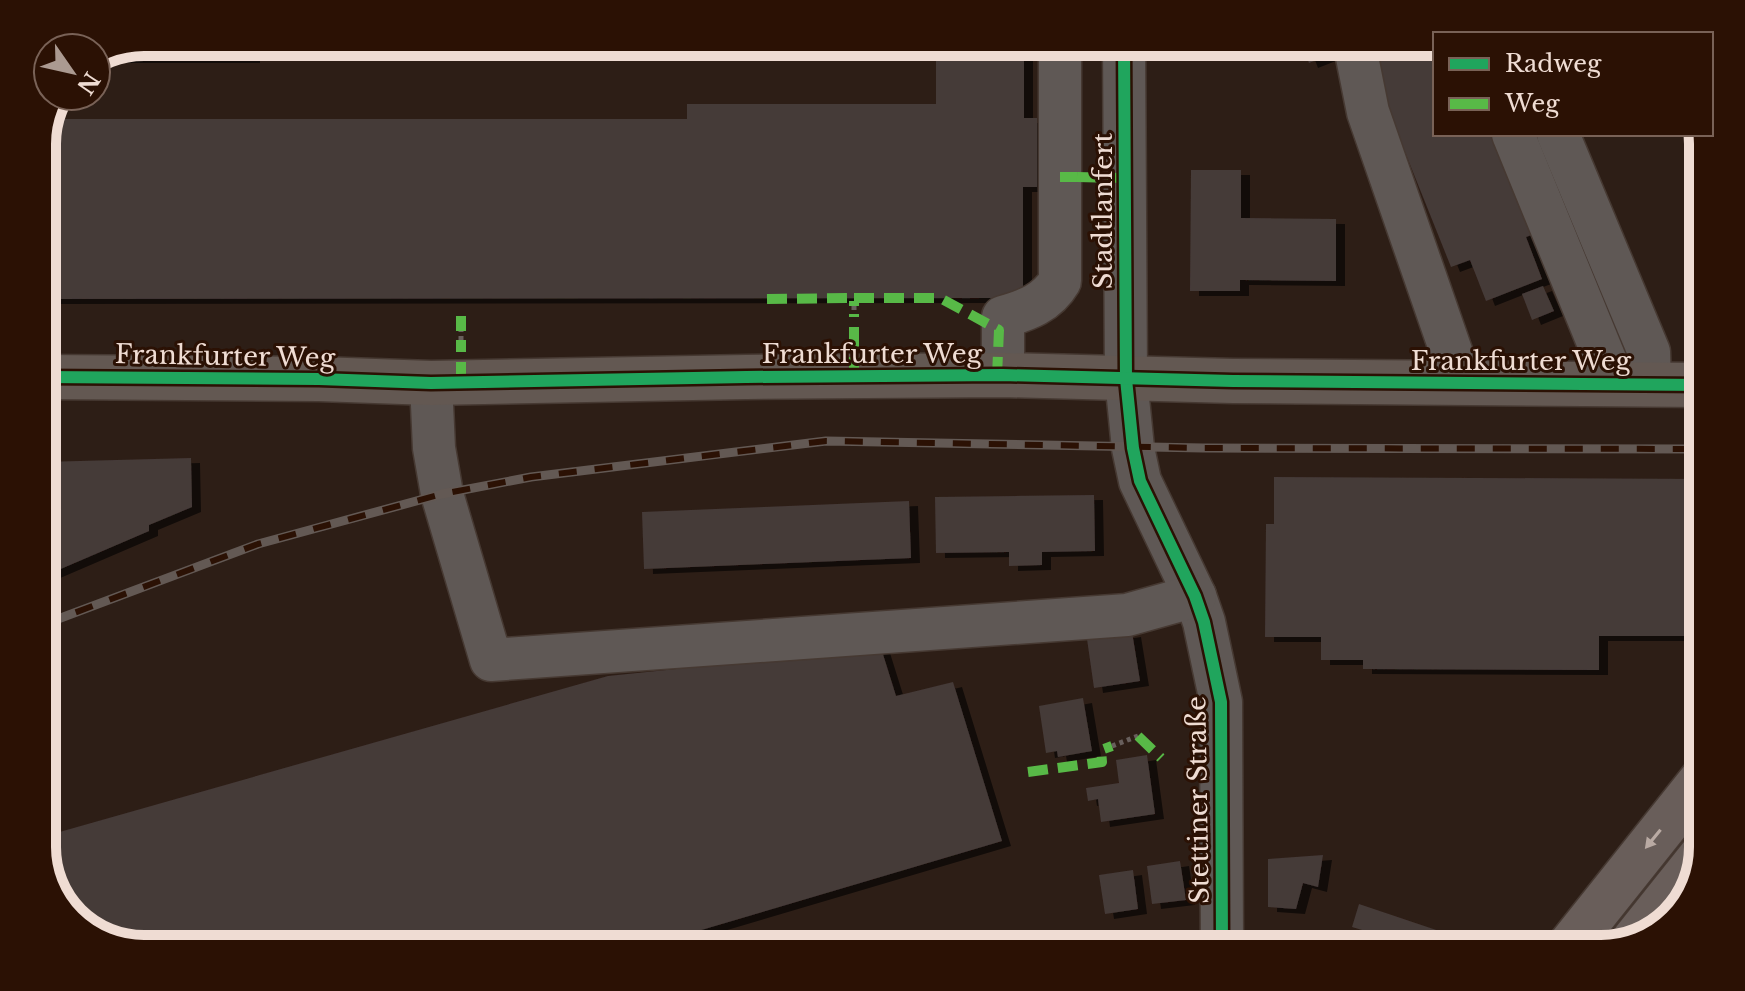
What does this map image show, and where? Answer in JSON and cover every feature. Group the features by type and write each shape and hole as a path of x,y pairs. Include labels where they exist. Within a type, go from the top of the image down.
{"highway":[{"path":"1578,935 1689,796"},
{"path":"1650,920 1683,879"}],"main road":[{"name":"Frankfurter Weg","path":"56,377 431,383 1003,375 1689,385"}],"street":[{"path":"1003,375 1003,317 1031,309 1053,292 1060,281 1060,56"},
{"name":"Stadtlanfert","path":"1124,56 1126,379"},
{"path":"1357,56 1368,112 1462,383"},
{"path":"1514,136 1632,384"},
{"path":"1559,136 1649,352 1632,384"},
{"name":"Stettiner Straße","path":"1126,379 1133,448 1140,481 1195,596 1211,650 1221,702 1222,935"},
{"path":"431,383 434,448 442,494 491,660 1127,615 1195,596"}],"path":[{"path":"854,306 854,314"},
{"path":"461,331 461,340"},
{"path":"1112,746 1138,736"}],"building":[{"path":"144,56 251,58 128,58"},
{"path":"936,56 1024,56 1024,118 1037,118 1037,187 1023,187 1023,298 56,299 56,138 60,119 687,119 687,104 936,104"},
{"path":"1306,56 1327,56 1309,63"},
{"path":"1384,56 1433,56 1433,136 1505,136 1543,231 1526,237 1542,279 1486,301 1470,260 1451,267 1369,62"},
{"path":"1191,170 1241,170 1241,218 1336,219 1336,281 1240,280 1240,291 1190,291"},
{"path":"1543,286 1554,311 1532,320 1522,294"},
{"path":"191,458 192,507 149,525 149,531 56,571 56,462"},
{"path":"1274,477 1689,479 1689,636 1599,636 1599,670 1363,669 1363,660 1321,660 1321,637 1265,637 1266,524 1274,524"},
{"path":"1094,495 1095,551 1042,552 1042,565 1009,566 1009,552 936,553 935,497"},
{"path":"909,501 911,558 644,569 642,512"},
{"path":"1132,632 1140,681 1094,688 1087,639"},
{"path":"881,648 896,696 953,682 1002,841 684,935 132,934 110,928 90,917 74,901 61,875 56,833 608,676"},
{"path":"1083,698 1092,751 1058,757 1057,751 1046,753 1039,706"},
{"path":"1147,755 1155,814 1101,822 1098,799 1088,801 1086,788 1119,783 1116,760"},
{"path":"1323,855 1318,887 1303,883 1296,909 1268,907 1268,859"},
{"path":"1180,861 1186,900 1152,904 1147,866"},
{"path":"1133,870 1138,909 1105,914 1099,875"},
{"path":"1359,904 1451,935 1361,935 1362,930 1352,927"}],"railway":[{"path":"56,620 258,544 442,494 531,477 826,441 1203,448 1689,449"}],"marked path":[{"path":"1060,177 1077,177"},
{"path":"1077,177 1125,178"},
{"path":"854,298 940,298 999,330 997,376"},
{"path":"767,299 854,298 854,306"},
{"path":"854,314 854,377"},
{"path":"461,316 461,331"},
{"path":"461,340 461,382"},
{"path":"1138,736 1161,758"},
{"path":"1028,772 1102,762 1101,750 1112,746"}],"cycle path":[{"path":"1124,56 1126,379 1133,448 1140,481 1195,596 1204,622 1221,702 1222,935"},
{"path":"56,377 431,383 1003,375 1233,381 1689,385"}]}
